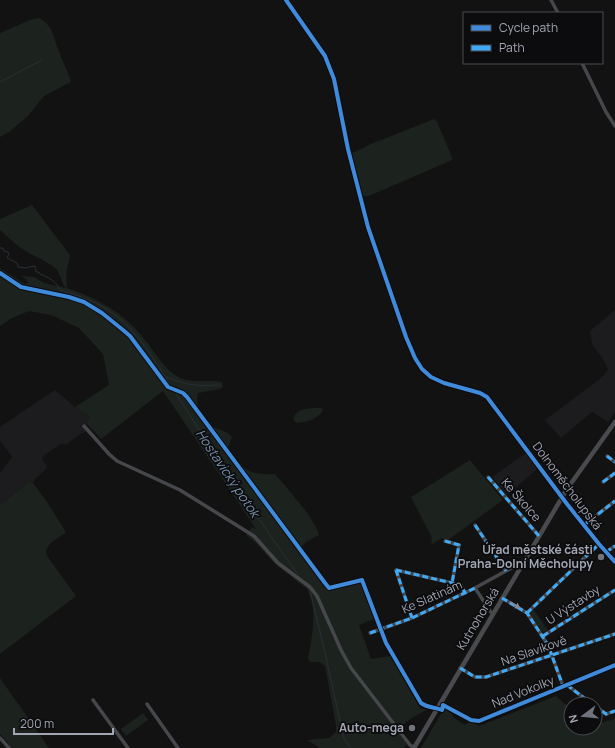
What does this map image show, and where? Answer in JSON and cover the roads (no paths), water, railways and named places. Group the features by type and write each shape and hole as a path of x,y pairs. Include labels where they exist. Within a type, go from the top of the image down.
{"main road":[{"name":"Kutnohorská","path":"414,748 460,668 563,497 615,422"}],"street":[{"name":"Dolnoměcholupská","path":"286,0 325,56 334,79 348,150 364,215 406,337 415,358 422,369 431,377 444,383 484,394 584,525 615,562"},
{"path":"551,0 557,12"},
{"path":"582,64 606,112 615,126"},
{"path":"84,426 117,461 180,490 254,536 278,563 310,587 318,596 341,650 351,668 410,745 414,748"},
{"path":"607,456 615,462"},
{"path":"603,482 615,473"},
{"name":"Ke Školce","path":"488,477 539,536"},
{"path":"584,525 615,501"},
{"path":"475,525 506,570"},
{"path":"445,541 459,545 452,583"},
{"path":"526,612 599,544"},
{"path":"606,552 615,546"},
{"name":"Ke Slatinám","path":"370,633 412,618 476,588 506,570 521,566"},
{"path":"412,618 396,570 461,585 466,593"},
{"path":"476,588 493,614"},
{"name":"U Výstavby","path":"543,636 615,590"},
{"path":"502,598 526,612 543,636 565,686 580,696"},
{"name":"Na Slavíkově","path":"460,668 475,678 483,678 615,634"},
{"name":"Nad Vokolky","path":"440,703 471,720 478,721 615,665"},
{"path":"93,700 128,748"},
{"path":"147,704 178,748"},
{"path":"603,712 606,714 615,711"},
{"path":"0,738 9,748"}],"waterway":[{"path":"0,82 42,60"},
{"name":"Hostavický potok","path":"0,248 3,248 4,251 8,252 9,254 7,258 17,263 18,267 25,268 35,266 36,272 39,272 52,280 60,290 82,297 102,306 124,322 132,330 153,357 229,475 297,573"},
{"path":"166,377 193,385 220,385"},
{"name":"Hostavický potok","path":"307,587 310,590 344,739 351,748"}],"place":[{"name":"Úřad městské části Praha-Dolní Měcholupy","path":"601,557"},
{"name":"Auto-mega","path":"412,728"}]}
